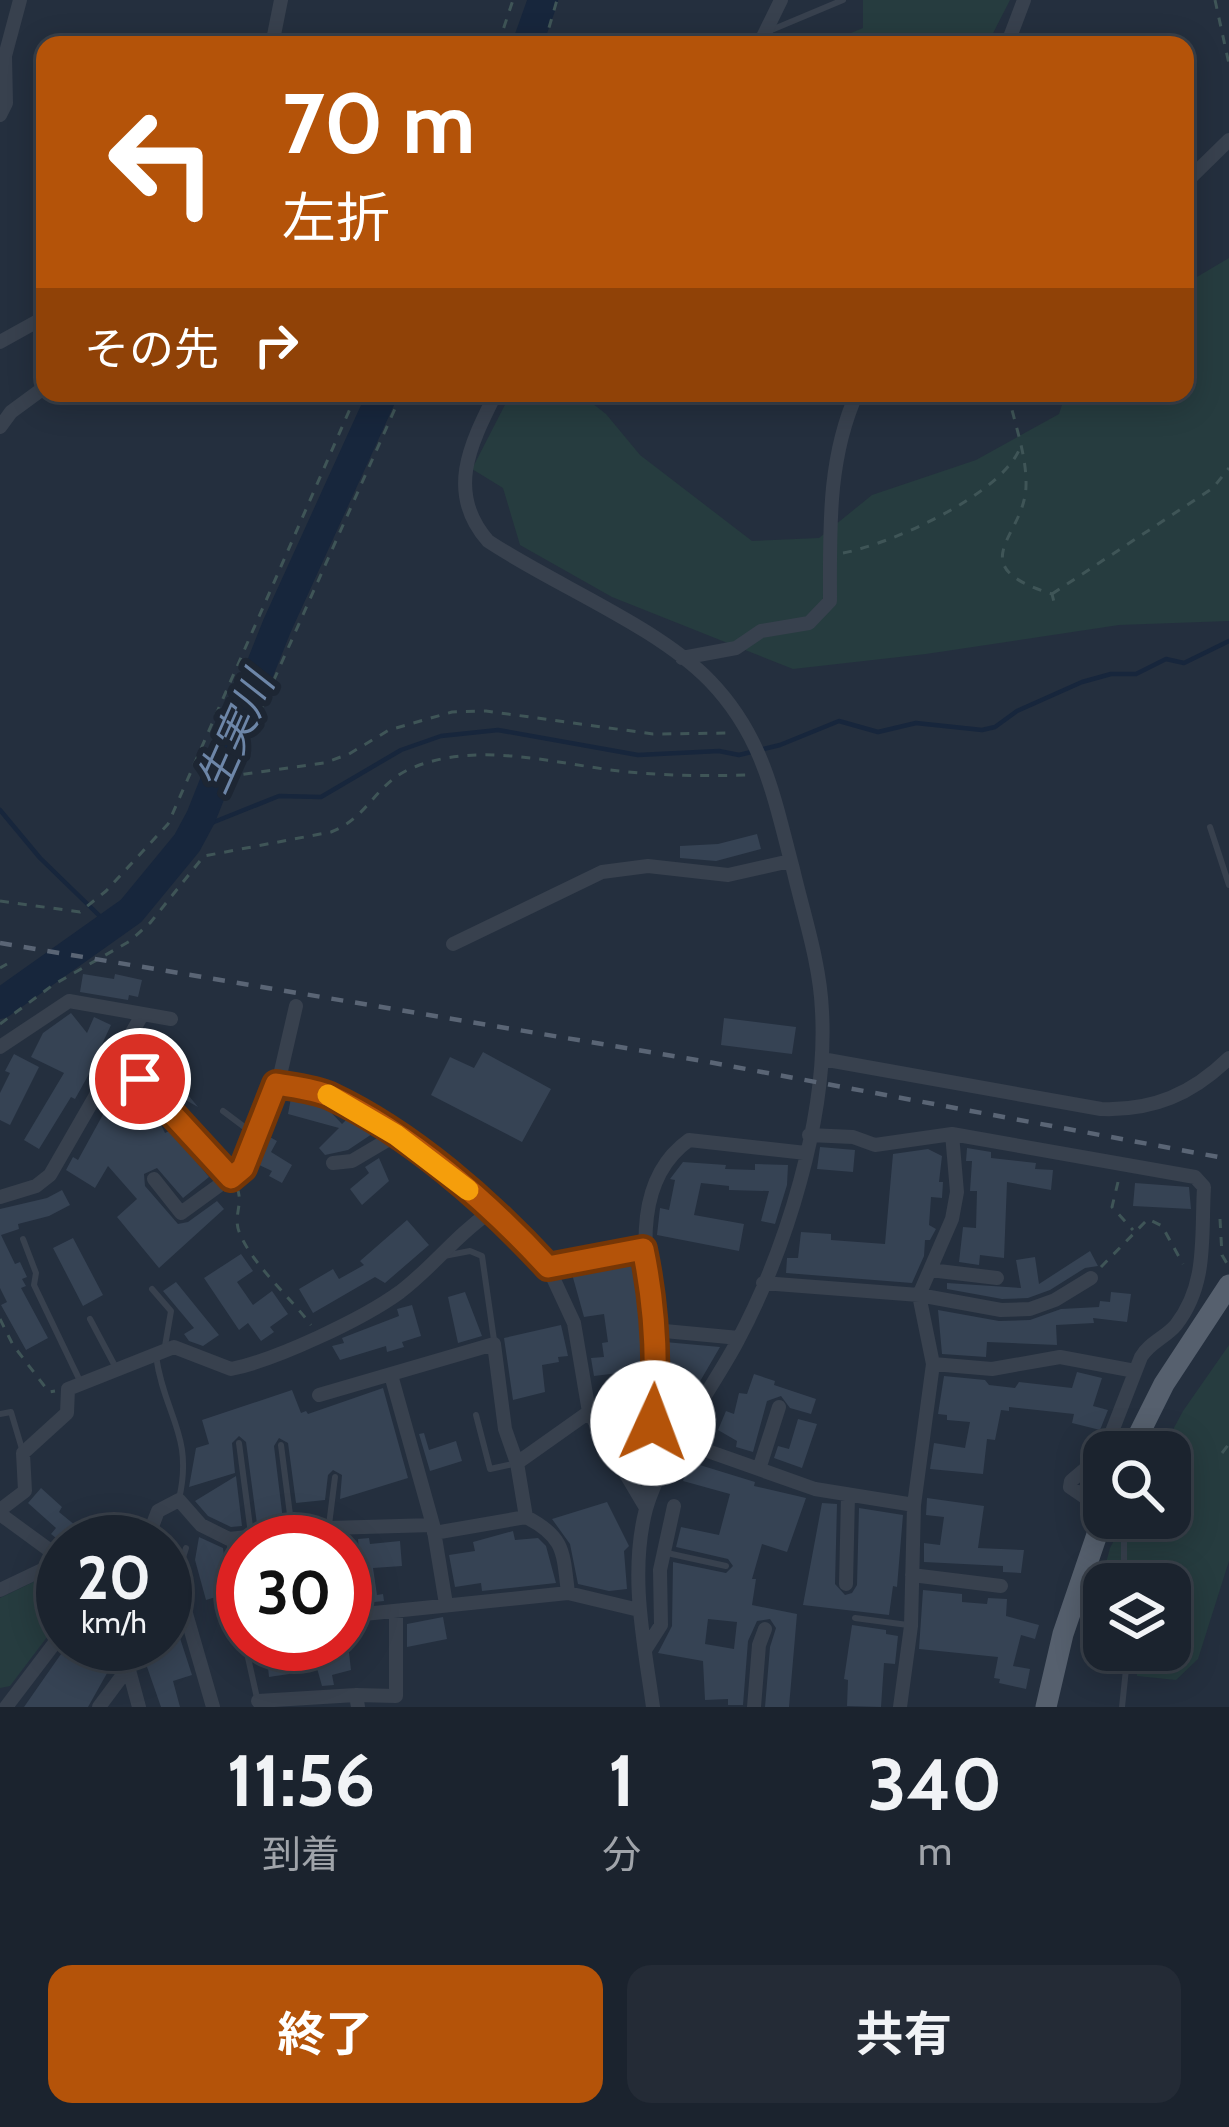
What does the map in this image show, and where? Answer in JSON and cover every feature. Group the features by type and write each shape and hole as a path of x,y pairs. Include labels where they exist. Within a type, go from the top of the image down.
{"main road":[{"path":"1141,1431 1229,1285"},
{"path":"1046,1707 1068,1616 1095,1539"}],"street":[{"path":"0,116 6,103 4,56 20,0"},
{"path":"274,36 281,0"},
{"path":"764,36 781,0"},
{"path":"1010,36 1024,0"},
{"path":"1194,174 1229,140"},
{"path":"0,342 36,322"},
{"path":"0,428 36,393"},
{"path":"492,402 465,462 463,487 478,530 503,551 682,658 708,679 749,733 770,775 820,991 822,1059 797,1194 739,1339 659,1474 646,1508"},
{"path":"682,658 736,648 761,632 814,620 830,601 839,444 854,402"},
{"path":"453,944 621,867 728,874 790,861"},
{"path":"0,1047 68,1001 171,1019"},
{"path":"154,1179 181,1213 243,1168 276,1084 296,1006"},
{"path":"0,1197 36,1186 50,1175 142,1016"},
{"path":"119,1057 231,1178"},
{"path":"822,1059 1127,1110 1169,1100 1205,1081 1229,1058"},
{"path":"276,1084 327,1094 396,1135 453,1175 548,1267 574,1323 589,1412 646,1508"},
{"path":"809,1135 853,1137 875,1145 952,1134 1195,1177 1204,1187 1197,1292 1177,1324 1148,1346 1112,1431"},
{"path":"900,1707 911,1626 914,1505 932,1364 919,1295 952,1219 957,1192 952,1134"},
{"path":"333,1163 352,1161 396,1135"},
{"path":"652,1707 639,1610 639,1549 657,1381 643,1249 657,1174 670,1153 689,1140 806,1154"},
{"path":"36,1539 0,1512 26,1491 23,1453 67,1413 75,1386 174,1347 231,1369 320,1335 397,1294 441,1257 456,1235 490,1213"},
{"path":"548,1267 643,1249"},
{"path":"930,1270 997,1279"},
{"path":"764,1282 1030,1310 1091,1278"},
{"path":"654,1330 739,1339"},
{"path":"320,1395 494,1344 505,1429 517,1463 526,1517"},
{"path":"932,1364 992,1369 1060,1357 1135,1371"},
{"path":"391,1375 434,1529 446,1604"},
{"path":"759,1469 779,1407"},
{"path":"517,1463 589,1412"},
{"path":"702,1450 815,1489 914,1505"},
{"path":"1083,1471 1070,1487 1083,1496"},
{"path":"846,1584 848,1495"},
{"path":"156,1515 179,1500 201,1526 216,1533"},
{"path":"645,1650 662,1625 660,1570 674,1506"},
{"path":"372,1528 434,1529 526,1517 556,1538 563,1551 568,1593"},
{"path":"0,1590 36,1573"},
{"path":"912,1575 1000,1586"},
{"path":"372,1614 568,1593 639,1610"},
{"path":"258,1704 396,1696 396,1612"},
{"path":"754,1707 759,1645 765,1629"},
{"path":"192,1644 213,1707"},
{"path":"5,1704 36,1666"},
{"path":"98,1707 126,1671"},
{"path":"129,1671 139,1707"}],"lane":[{"path":"767,36 843,0"},
{"path":"1210,827 1229,885"},
{"path":"223,1111 254,1136"},
{"path":"23,1239 36,1273 34,1285 75,1386"},
{"path":"441,1257 470,1252 482,1256 494,1344"},
{"path":"152,1289 171,1311 160,1351 160,1387 183,1439 185,1475 179,1500"},
{"path":"90,1319 116,1369"},
{"path":"0,1414 11,1412 23,1453"},
{"path":"476,1415 490,1469 517,1463"},
{"path":"239,1443 249,1515"},
{"path":"281,1445 291,1515"},
{"path":"331,1515 335,1477"},
{"path":"664,1552 726,1566"},
{"path":"855,1618 911,1626"},
{"path":"251,1671 258,1704"},
{"path":"1122,1707 1126,1671"}],"path":[{"path":"501,36 513,0"},
{"path":"547,36 557,0"},
{"path":"1215,0 1229,64"},
{"path":"0,901 80,912 168,824 353,402"},
{"path":"398,402 231,776 324,764 389,730 452,712 486,711 653,734 749,733"},
{"path":"1010,402 1027,480 1025,501 1004,544 1006,564 1020,584 1052,594"},
{"path":"829,556 905,536 1006,473 1020,448"},
{"path":"1052,594 1213,488 1229,468"},
{"path":"1052,594 1054,602"},
{"path":"0,1024 130,940 150,923 204,856 348,826 383,784 413,767 452,755 480,754 685,776 770,775"},
{"path":"0,968 7,964"},
{"path":"1123,1162 1112,1207 1134,1231"},
{"path":"231,1178 241,1194 236,1216 246,1247 320,1335"},
{"path":"1091,1278 1148,1219 1162,1226 1197,1292"},
{"path":"0,1319 13,1345 49,1392 75,1386"},
{"path":"1222,1453 1229,1444"}],"green space":[{"path":"863,0 1010,0 992,36 844,36 863,28"},
{"path":"1229,258 1229,621 1119,625 793,669 612,597 520,545 503,488 472,469 506,402 591,402 640,455 752,541 819,538 872,495 976,460 1059,414 1063,402 1194,402 1194,279"},
{"path":"1229,1345 1229,1561 1198,1659 1191,1666 1191,1563 1106,1563 1115,1539 1191,1539 1191,1431 1172,1431"},
{"path":"36,1581 36,1652 10,1686 0,1688 0,1598"},
{"path":"1136,1671 1185,1671 1176,1680 1137,1676"}],"building":[{"path":"757,834 761,849 716,861 680,858 680,846 718,844"},
{"path":"83,974 142,980 138,997 129,995 128,1000 80,992"},
{"path":"71,1013 87,1033 94,1017 111,1025 93,1076 89,1074 75,1099 71,1097 39,1149 24,1140 64,1073 31,1057 43,1033"},
{"path":"724,1018 796,1027 792,1054 721,1045"},
{"path":"145,1044 167,1056 161,1062 198,1107 166,1089 171,1079 147,1070 136,1059"},
{"path":"483,1052 551,1089 522,1142 431,1095 450,1057 474,1068"},
{"path":"14,1054 39,1067 10,1125 0,1120 0,1093"},
{"path":"123,1078 155,1113 165,1133 171,1130 209,1177 183,1198 157,1168 144,1174 145,1186 178,1224 217,1201 224,1209 159,1268 117,1217 137,1199 108,1166 95,1188 66,1170 73,1157 78,1160"},
{"path":"291,1098 324,1105 342,1124 347,1119 372,1134 348,1150 325,1155 319,1148 339,1128 288,1114"},
{"path":"268,1136 277,1141 271,1152 292,1165 282,1183 257,1164"},
{"path":"820,1147 855,1150 853,1172 817,1169"},
{"path":"967,1148 991,1152 991,1158 1036,1163 1035,1169 1053,1170 1051,1190 1007,1182 1004,1258 980,1255 979,1265 959,1262 963,1227 976,1228 977,1191 970,1191 972,1161 966,1161"},
{"path":"928,1149 942,1156 942,1198 931,1197 929,1225 936,1229 925,1240 924,1256 912,1283 786,1273 787,1258 798,1258 801,1232 831,1234 831,1240 885,1244 893,1154"},
{"path":"379,1158 389,1181 362,1205 350,1189 369,1173 365,1167"},
{"path":"683,1162 755,1170 755,1164 788,1165 775,1224 761,1221 769,1191 729,1190 729,1186 701,1183 694,1215 744,1224 739,1251 657,1235 660,1208 669,1210 675,1180 670,1179"},
{"path":"1135,1183 1189,1187 1191,1209 1133,1206"},
{"path":"62,1190 70,1205 1,1235 27,1277 21,1288 48,1338 26,1350 1,1305 7,1302 0,1288 0,1209"},
{"path":"407,1220 429,1245 385,1283 375,1277 313,1313 299,1289 333,1269 339,1279 364,1265 360,1261"},
{"path":"73,1238 103,1295 83,1306 53,1248"},
{"path":"1090,1251 1098,1266 1028,1298 1002,1299 947,1289 947,1283 1021,1288 1016,1260 1035,1257 1039,1284"},
{"path":"241,1254 253,1271 237,1282 253,1305 272,1291 288,1314 261,1341 248,1323 239,1330 204,1278"},
{"path":"634,1262 644,1350 642,1435 620,1436 619,1373 594,1376 591,1358 604,1357 602,1343 608,1342 604,1314 584,1317 572,1274"},
{"path":"176,1282 219,1335 203,1346 189,1341 184,1334 194,1328 163,1291"},
{"path":"465,1292 482,1336 458,1343 448,1297"},
{"path":"1111,1292 1131,1294 1127,1322 1093,1318 1094,1323 1056,1325 1057,1345 987,1342 986,1357 942,1354 938,1310 999,1321 1030,1320 1061,1309 1099,1307 1100,1301 1110,1302"},
{"path":"412,1305 421,1336 402,1342 404,1347 387,1352 386,1346 340,1360 332,1346 344,1343 342,1338 399,1316 397,1309"},
{"path":"561,1325 568,1356 542,1365 545,1392 513,1400 504,1338"},
{"path":"665,1342 720,1347 695,1390 681,1389 680,1414 665,1435"},
{"path":"1077,1372 1102,1378 1093,1406 1108,1410 1100,1430 1072,1423 1074,1414 1009,1407 1009,1411 1001,1410 995,1440 987,1439 983,1474 930,1469 934,1443 965,1448 970,1422 947,1420 947,1415 938,1414 944,1376 1015,1388 1019,1382 1072,1388"},
{"path":"754,1374 816,1399 811,1414 790,1408 781,1396 767,1401 753,1452 736,1447 737,1441 718,1430 726,1411 734,1414 739,1393 747,1394"},
{"path":"383,1388 408,1478 340,1499 342,1475 333,1470 325,1500 296,1503 288,1443 279,1438 274,1446 282,1515 256,1515 246,1442 239,1436 232,1443 235,1473 189,1487 196,1448 209,1444 202,1420 292,1390 301,1413"},
{"path":"798,1419 817,1424 802,1468 774,1458 778,1446 789,1449"},
{"path":"424,1433 429,1450 456,1441 462,1461 430,1471 419,1434"},
{"path":"690,1462 755,1482 754,1486 806,1498 787,1552 762,1544 752,1579 756,1579 752,1605 797,1614 789,1707 765,1707 776,1628 770,1619 757,1621 748,1641 743,1705 728,1705 728,1699 705,1700 703,1661 658,1653 672,1626 673,1562 726,1573 733,1566 728,1559 676,1547 681,1527 719,1535 730,1494 683,1481","holes":["708,1619 737,1622 734,1649 705,1644"]},
{"path":"236,1476 241,1515 216,1515 216,1520 195,1501"},
{"path":"41,1488 62,1507 63,1515 41,1515 28,1503"},
{"path":"927,1498 984,1506 978,1548 1024,1550 1021,1573 1003,1572 1003,1566 924,1562 924,1543 940,1545 944,1517 926,1515"},
{"path":"607,1502 629,1546 624,1551 627,1589 609,1591 578,1584 570,1544 552,1519"},
{"path":"822,1503 837,1504 835,1584 845,1595 857,1585 859,1508 903,1515 897,1587 893,1586 889,1615 803,1605"},
{"path":"513,1531 515,1540 538,1538 546,1546 556,1583 482,1591 481,1583 455,1587 449,1555 475,1551 473,1542"},
{"path":"199,1537 216,1545 216,1597 206,1600 195,1560"},
{"path":"400,1541 402,1566 373,1568 377,1595 383,1594 384,1601 372,1602 372,1544"},
{"path":"923,1590 962,1594 962,1602 987,1604 988,1598 1007,1599 1006,1616 1039,1625 1035,1639 1021,1635 1013,1666 1030,1669 1026,1689 994,1678 998,1657 919,1649"},
{"path":"443,1617 447,1639 407,1647 407,1624"},
{"path":"852,1625 898,1636 895,1664 884,1663 881,1707 847,1706 848,1680 844,1679"},
{"path":"49,1671 108,1671 88,1707 24,1707"},
{"path":"148,1671 191,1671 192,1675 173,1681 180,1707 161,1707"},
{"path":"268,1671 289,1671 289,1674 269,1677"},
{"path":"318,1671 347,1671 332,1675 334,1685 322,1686"}],"waterway":[{"name":"生実川","path":"530,36 543,0"},
{"name":"生実川","path":"0,1004 131,911 187,843 277,626 379,402"},
{"path":"194,830 279,796 321,797 401,750 441,736 498,730 638,755 719,751 739,755 780,745 839,721 878,732 916,723 982,730 1082,682 1111,674 1136,674 1166,659 1184,663 1229,641"},
{"path":"0,810 40,858 110,926"}],"railway":[{"path":"0,943 703,1061 1229,1159"}],"slow traffic":[{"path":"328,1095 396,1135 468,1190"}],"route":[{"path":"140,1079 231,1178 243,1168 276,1084 327,1094 396,1135 453,1175 548,1267 643,1249 652,1291 657,1381 653,1423"}]}
